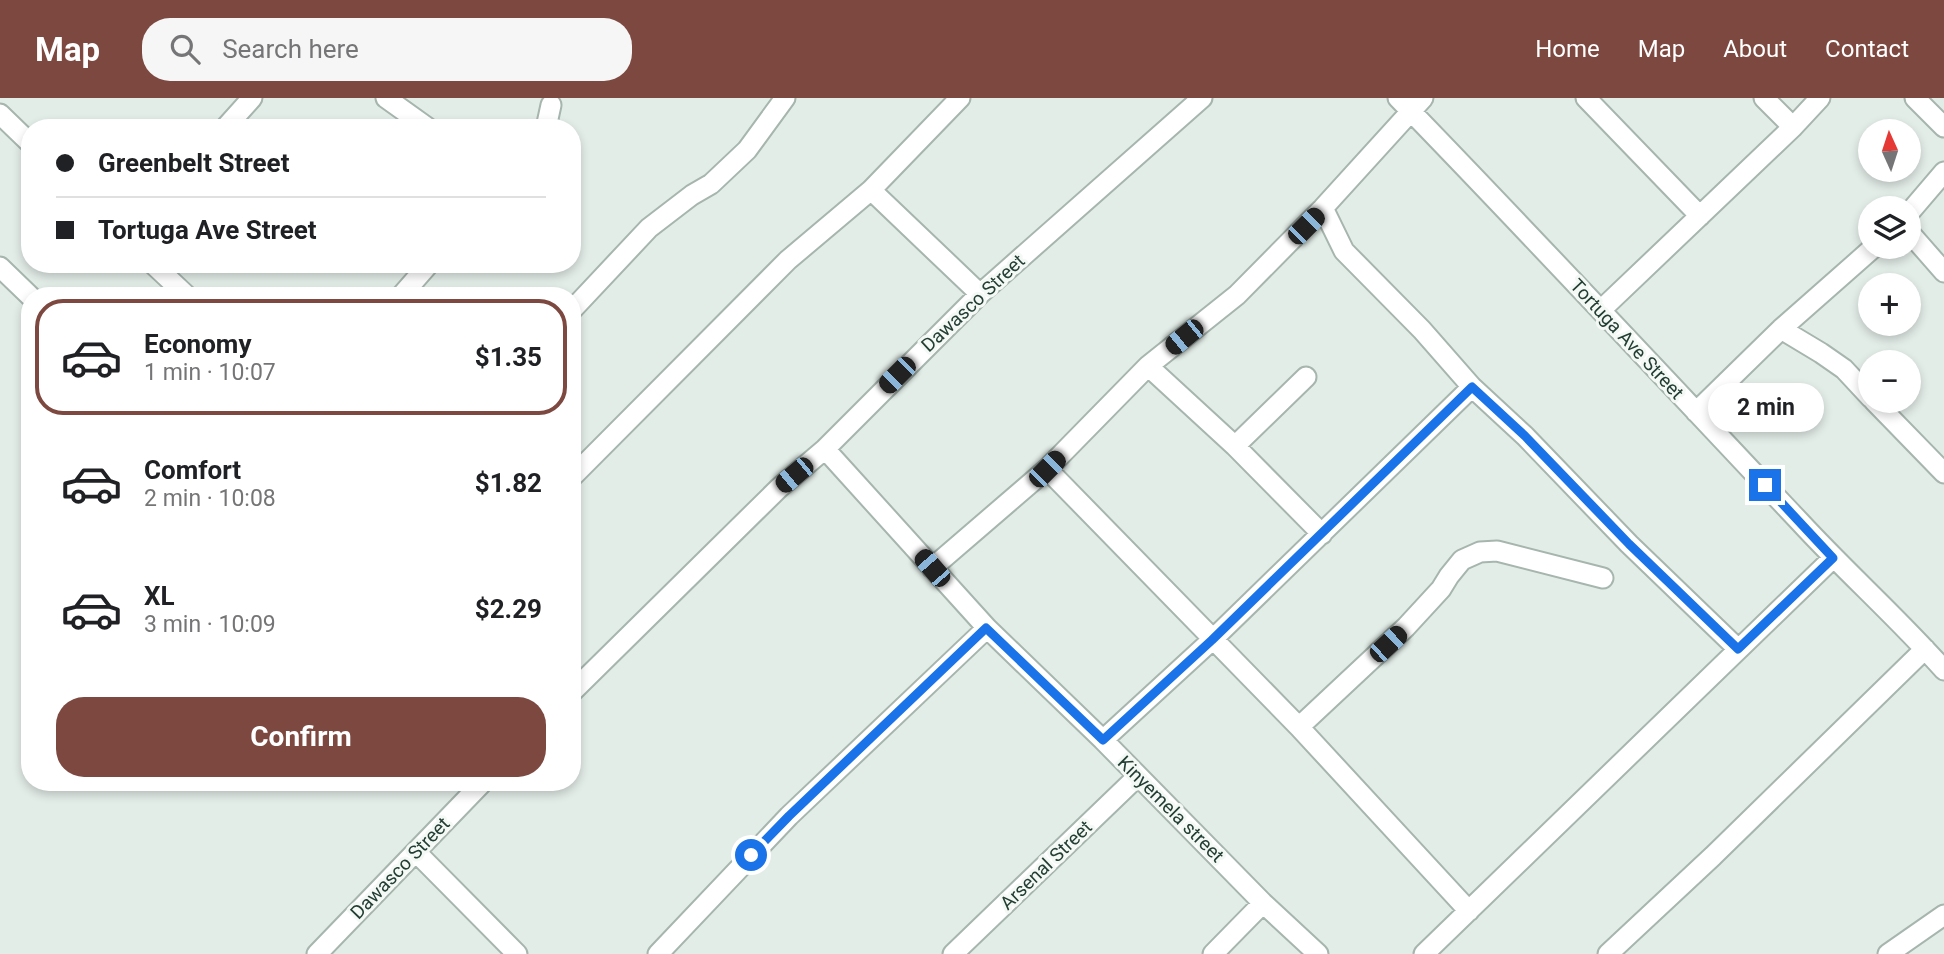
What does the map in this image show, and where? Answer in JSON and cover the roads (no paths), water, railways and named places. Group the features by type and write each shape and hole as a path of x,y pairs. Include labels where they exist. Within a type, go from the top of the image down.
{"street":[{"path":"233,119 252,98"},
{"path":"386,98 415,119"},
{"path":"581,300 649,228 711,184 747,150 785,98"},
{"path":"581,468 788,260 871,190 960,98"},
{"name":"Dawasco Street","path":"581,683 779,488 825,449 979,294 1202,98"},
{"path":"1586,98 1700,216"},
{"path":"1764,98 1793,127"},
{"path":"1601,310 1820,98"},
{"path":"1915,98 1944,127"},
{"path":"932,568 1047,469 1148,366 1237,295 1323,208 1411,102"},
{"name":"Tortuga Ave Street","path":"1411,102 1833,558 1944,670"},
{"path":"548,119 551,105"},
{"path":"0,114 21,135"},
{"path":"1921,199 1944,172"},
{"path":"871,190 979,294"},
{"path":"1323,208 1344,251 1422,330 1472,387 1525,436 1629,544 1738,649"},
{"path":"1921,246 1944,272"},
{"path":"1696,412 1781,329 1860,259"},
{"path":"0,267 21,287"},
{"path":"163,273 177,287"},
{"path":"409,287 421,273"},
{"path":"1781,329 1844,369 1858,384"},
{"path":"1148,366 1235,446 1322,534"},
{"path":"1235,446 1306,377"},
{"path":"1103,740 1212,640 1472,387"},
{"path":"1886,413 1944,473"},
{"name":"Kinyemela street","path":"825,449 986,628 1318,954"},
{"path":"1047,469 1299,727 1469,911"},
{"path":"1299,727 1406,628 1441,589 1462,560 1471,555 1497,551 1604,578"},
{"path":"1424,954 1833,558"},
{"path":"658,954 789,816 986,628"},
{"path":"1608,954 1713,856 1925,649"},
{"name":"Arsenal Street","path":"953,954 1138,776"},
{"name":"Dawasco Street","path":"317,954 474,791"},
{"path":"416,852 517,954"},
{"path":"1213,954 1264,903"},
{"path":"1888,954 1944,915"}]}
